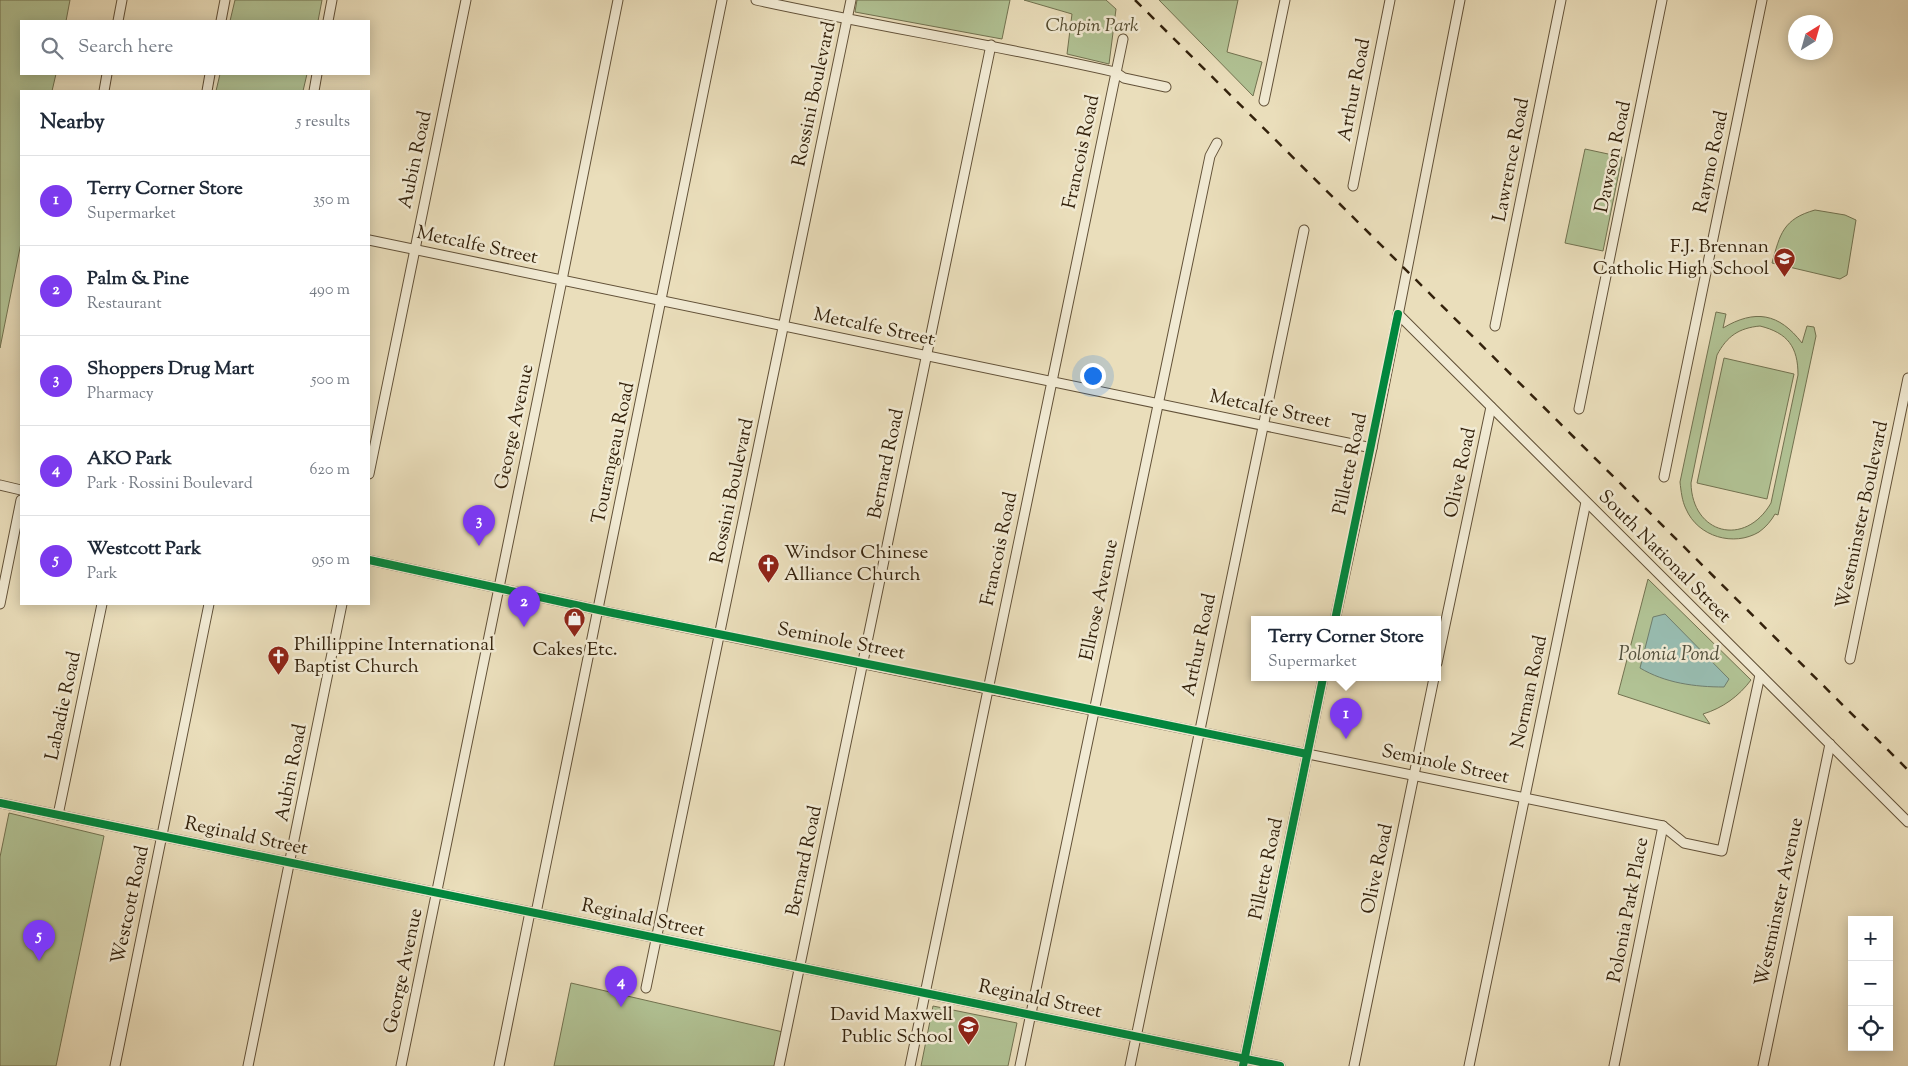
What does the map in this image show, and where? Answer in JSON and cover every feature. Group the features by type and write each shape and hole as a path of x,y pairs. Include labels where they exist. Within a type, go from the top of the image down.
{"street":[{"path":"118,20 122,0"},
{"path":"221,20 225,0"},
{"path":"328,20 332,0"},
{"name":"Aubin Road","path":"370,469 466,0"},
{"name":"George Avenue","path":"401,1066 618,0"},
{"name":"Tourangeau Road","path":"499,1066 599,610 722,0"},
{"path":"756,0 847,20 991,45 1115,72 1124,78 1166,87"},
{"name":"Rossini Boulevard","path":"646,988 851,0"},
{"path":"1264,101 1285,0"},
{"name":"Arthur Road","path":"1353,186 1390,0"},
{"name":"Pillette Road","path":"1336,616 1372,448 1460,0"},
{"name":"Lawrence Road","path":"1495,326 1561,0"},
{"name":"Dawson Road","path":"1579,409 1662,0"},
{"name":"Raymo Road","path":"1664,476 1762,0"},
{"name":"Francois Road","path":"910,1066 1123,39"},
{"name":"Bernard Road","path":"779,1066 991,45"},
{"path":"104,90 108,75"},
{"path":"206,90 210,75"},
{"path":"314,90 317,75"},
{"name":"Ellrose Avenue","path":"1020,1066 1210,156 1217,143"},
{"name":"Arthur Road","path":"1130,1066 1304,230"},
{"name":"Metcalfe Street","path":"370,240 1372,448"},
{"name":"South National Street","path":"1398,314 1908,822"},
{"name":"Westminster Boulevard","path":"1850,659 1908,378"},
{"name":"Olive Road","path":"1441,644 1491,407"},
{"path":"0,485 20,490"},
{"name":"Norman Road","path":"1470,1066 1586,502"},
{"path":"0,604 20,505"},
{"name":"Seminole Street","path":"370,560 599,610 1663,826"},
{"name":"Labadie Road","path":"58,815 102,605"},
{"name":"Westcott Road","path":"115,1066 209,605"},
{"name":"Aubin Road","path":"248,1066 342,605"},
{"name":"Polonia Park Place","path":"1614,1066 1663,826 1684,842 1722,851 1760,675"},
{"name":"Pillette Road","path":"1244,1062 1322,681"},
{"name":"Olive Road","path":"1354,1066 1433,681"},
{"name":"Westminster Avenue","path":"1763,1066 1830,744"},
{"name":"Reginald Street","path":"0,803 1136,1036 1244,1062 1280,1066"}],"green space":[{"path":"0,0 70,0 66,20 20,20 20,75 56,75 52,90 20,90 20,248 0,348"},
{"path":"235,0 322,0 318,20 230,20"},
{"name":"Chopin Park","path":"857,0 1010,0 1002,39 855,12"},
{"name":"Chopin Park","path":"1024,0 1106,0 1116,9 1109,64 1067,54 1072,14"},
{"path":"1159,0 1238,0 1227,52 1262,62 1253,96"},
{"path":"220,75 307,75 303,90 216,90"},
{"path":"1585,149 1622,157 1603,251 1565,243"},
{"path":"1815,210 1845,215 1856,220 1847,275 1840,279 1772,263 1781,236 1789,223"},
{"path":"1716,312 1726,314 1723,328 1746,318 1766,317 1784,325 1802,343 1807,326 1814,327 1816,336 1778,515 1775,514 1759,532 1749,536 1739,539 1718,537 1699,527 1692,519 1684,503 1680,482","holes":["1760,326 1770,329 1790,343 1798,365 1798,375 1771,503 1760,517 1748,526 1735,530 1722,529 1710,524 1700,514 1694,500 1691,483 1717,355 1729,338 1740,331"]},
{"path":"1724,358 1794,374 1767,499 1697,483"},
{"path":"1648,579 1751,680 1730,701 1703,714 1710,724 1618,694"},
{"path":"9,813 104,836 56,1066 0,1066 0,857"},
{"path":"571,983 783,1032 776,1066 554,1066"},
{"name":"David Maxwell Public School","path":"933,1006 1017,1023 1008,1066 921,1066"}],"water":[{"name":"Polonia Pond","path":"1665,614 1729,679 1724,687 1670,681 1640,668 1653,617"}],"railway":[{"path":"1135,0 1908,770"}],"cycle path":[{"path":"1336,616 1398,314"},
{"path":"370,560 608,612 1307,754"},
{"path":"1243,1066 1322,681"},
{"path":"0,803 1280,1066"}],"place":[{"name":"F.J. Brennan Catholic High School","path":"1785,277"},
{"name":"Shoppers Drug Mart","path":"479,546"},
{"name":"Windsor Chinese Alliance Church","path":"768,583"},
{"name":"Palm & Pine","path":"524,627"},
{"name":"Cakes Etc.","path":"575,638"},
{"name":"Phillippine International Baptist Church","path":"278,675"},
{"name":"Terry Corner Store","path":"1346,739"},
{"name":"Westcott Park","path":"39,961"},
{"name":"AKO Park","path":"621,1007"},
{"name":"David Maxwell Public School","path":"969,1045"}]}
